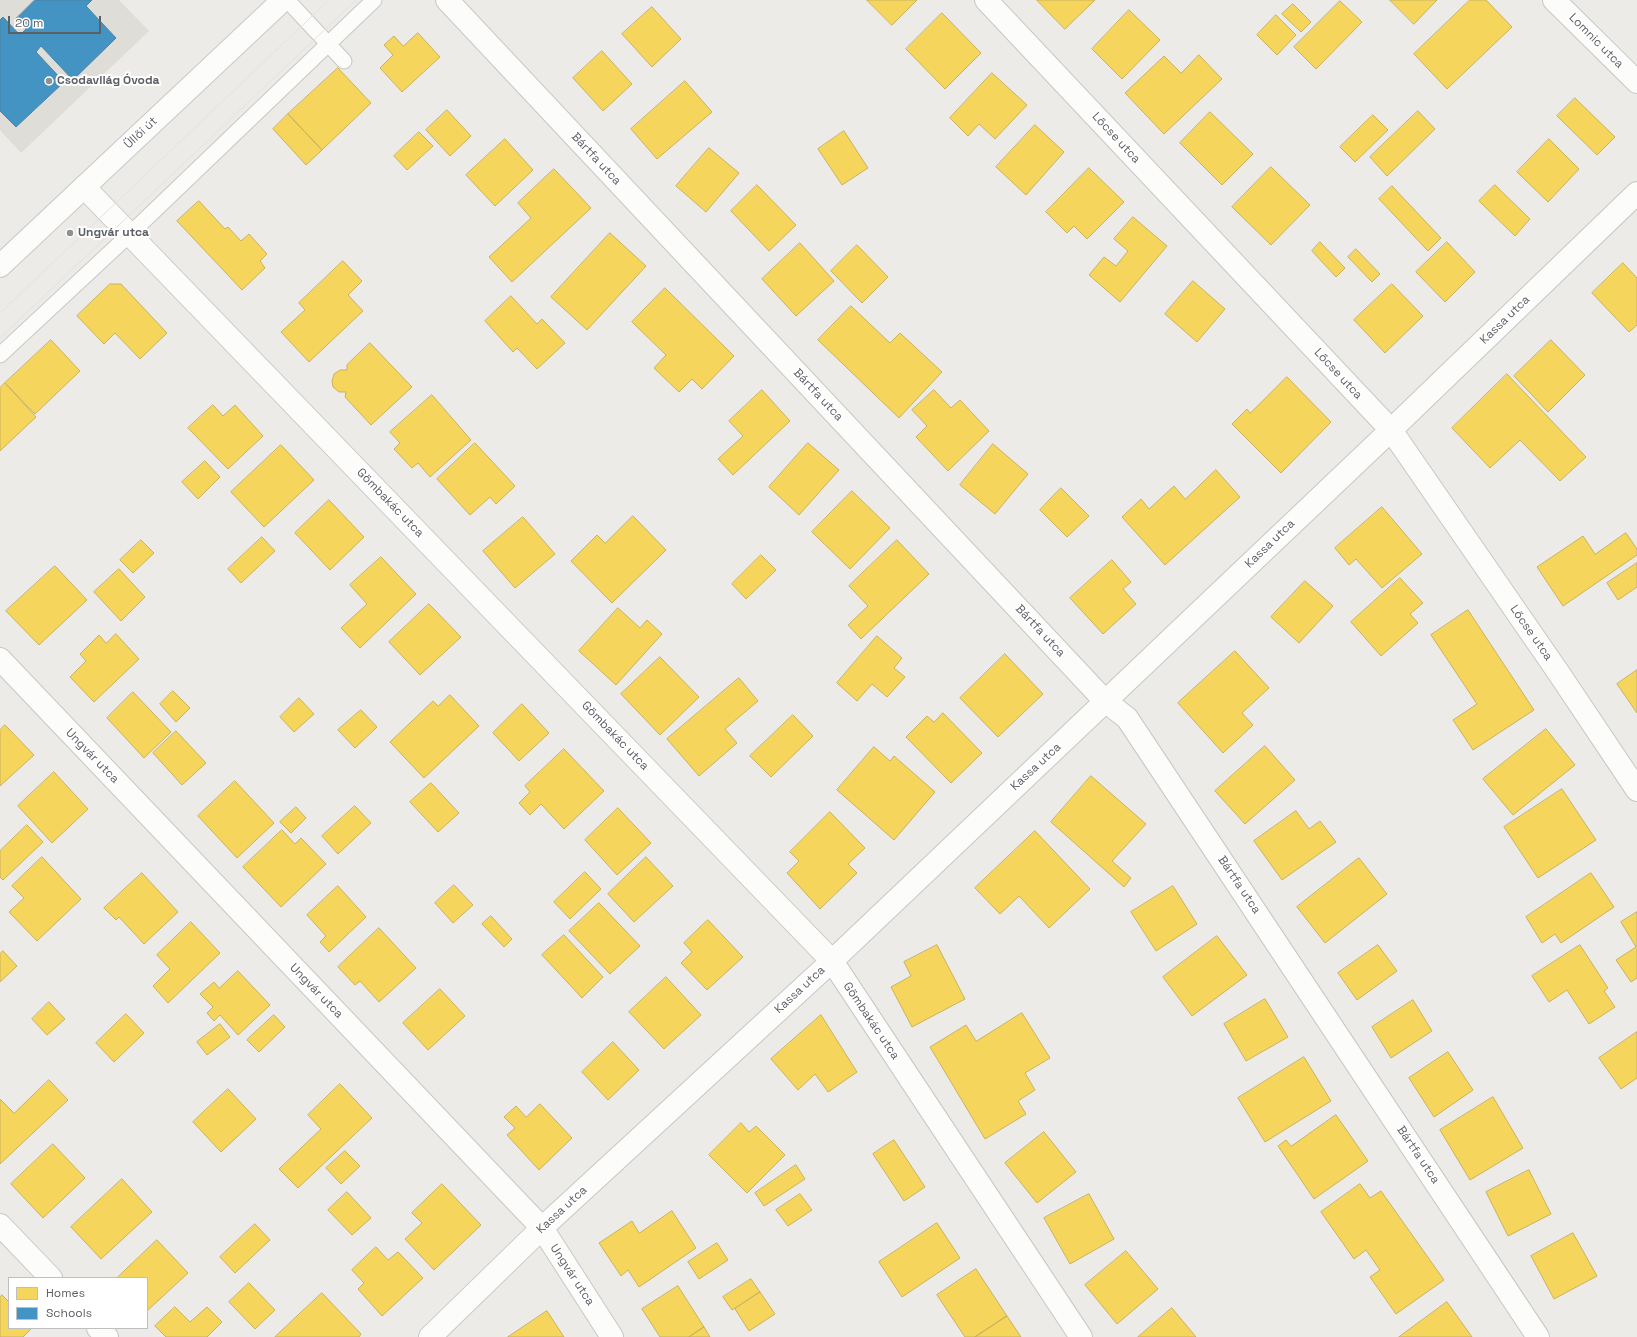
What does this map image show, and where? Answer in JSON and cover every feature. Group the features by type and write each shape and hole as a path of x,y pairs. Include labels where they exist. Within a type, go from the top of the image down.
{"street":[{"name":"Üllői út","path":"0,266 283,0"},
{"name":"Bártfa utca","path":"447,0 1105,701 1127,718 1538,1337"},
{"name":"Lőcse utca","path":"986,0 1391,430 1554,665 1637,790"},
{"name":"Lomnic utca","path":"1554,0 1637,82"},
{"name":"Gömbakác utca","path":"84,187 832,961 1081,1337"},
{"name":"Kassa utca","path":"430,1337 542,1228 832,961 1391,430 1637,193"},
{"name":"Ungvár utca","path":"0,659 542,1228 612,1337"},
{"path":"0,1225 49,1277"},
{"path":"99,1329 107,1337"}],"lane":[{"path":"287,0 344,62"},
{"path":"0,355 130,234 374,0"}],"shaded area":[{"name":"Csodavilág Óvoda","path":"0,0 119,0 149,31 21,153 0,130"}],"building: Homes":[{"path":"867,0 917,0 892,25"},
{"path":"1037,0 1095,0 1065,29"},
{"path":"1390,0 1437,0 1414,24"},
{"path":"1470,0 1486,0 1512,27 1447,89 1414,54"},
{"path":"1340,1 1362,22 1316,69 1294,47"},
{"path":"1293,4 1311,22 1301,32 1282,14"},
{"path":"652,7 681,39 652,67 622,34"},
{"path":"1129,10 1160,40 1122,79 1092,49"},
{"path":"942,13 981,53 945,89 906,49"},
{"path":"1276,15 1296,35 1277,55 1257,35"},
{"path":"418,33 440,57 402,92 380,68 393,55 384,45 394,36 403,46"},
{"path":"602,51 632,84 603,111 573,78"},
{"path":"1199,55 1222,79 1164,134 1125,93 1164,56 1181,73"},
{"path":"338,68 371,103 322,150 288,114"},
{"path":"992,73 1027,105 995,139 979,124 968,136 950,118"},
{"path":"685,81 712,112 657,159 631,129"},
{"path":"1575,98 1615,137 1597,155 1557,116"},
{"path":"447,110 471,136 450,156 426,130"},
{"path":"1418,111 1435,129 1387,176 1370,157"},
{"path":"1210,112 1253,154 1222,185 1180,143"},
{"path":"288,114 322,150 306,165 273,129"},
{"path":"1373,115 1388,130 1355,162 1340,147"},
{"path":"1035,125 1064,152 1026,195 996,167"},
{"path":"844,131 868,168 842,185 818,149"},
{"path":"419,132 433,146 407,170 394,156"},
{"path":"505,139 533,170 495,206 466,175"},
{"path":"1549,139 1579,169 1548,202 1517,172"},
{"path":"709,148 739,173 706,212 676,186"},
{"path":"1271,167 1310,205 1271,245 1232,207"},
{"path":"1089,168 1124,202 1087,239 1074,226 1067,233 1046,212"},
{"path":"554,169 591,208 512,282 489,257 531,218 518,203"},
{"path":"757,185 796,225 769,251 731,211"},
{"path":"1495,185 1530,219 1515,236 1479,201"},
{"path":"1392,186 1441,238 1428,251 1379,199"},
{"path":"199,201 225,229 228,227 241,241 249,234 267,254 260,261 265,268 242,290 177,221"},
{"path":"1133,217 1167,246 1120,302 1089,275 1104,257 1116,266 1128,251 1114,239"},
{"path":"610,233 646,266 587,330 551,297"},
{"path":"1320,242 1345,268 1336,277 1312,251"},
{"path":"1447,242 1475,272 1445,302 1416,272"},
{"path":"800,243 834,281 796,316 762,279"},
{"path":"857,245 888,277 862,303 831,271"},
{"path":"1356,249 1380,274 1372,282 1348,257"},
{"path":"343,261 362,281 348,295 363,311 309,362 281,332 305,310 299,303"},
{"path":"1623,263 1637,278 1637,325 1629,332 1592,293"},
{"path":"1193,281 1225,309 1197,342 1165,314"},
{"path":"110,284 121,284 167,333 140,359 115,333 104,344 77,316"},
{"path":"1392,284 1423,316 1385,353 1354,320"},
{"path":"665,288 734,356 702,389 692,379 679,392 654,368 666,355 632,322"},
{"path":"511,296 537,324 542,319 565,343 537,369 517,348 513,352 485,321"},
{"path":"851,306 890,343 900,333 942,372 899,418 818,340"},
{"path":"51,340 80,371 35,414 5,383"},
{"path":"1551,340 1585,375 1548,412 1514,376"},
{"path":"370,343 412,387 371,425 345,397 346,392 339,392 333,387 332,381 334,374 340,370 347,370 347,365"},
{"path":"1507,374 1586,457 1560,481 1520,440 1490,468 1452,428"},
{"path":"1287,377 1331,422 1281,473 1232,424 1247,409 1250,413"},
{"path":"5,383 36,417 0,451 0,388"},
{"path":"762,390 790,421 733,475 718,459 743,436 729,421"},
{"path":"934,390 951,408 960,400 989,431 948,471 916,437 927,426 912,410"},
{"path":"432,395 471,440 430,477 418,463 412,468 394,449 400,443 390,432"},
{"path":"213,405 223,416 235,405 263,436 228,469 188,428"},
{"path":"475,443 515,486 496,504 490,497 470,515 437,479"},
{"path":"808,443 839,470 799,515 769,487"},
{"path":"993,444 1028,474 995,514 960,485"},
{"path":"281,445 314,480 264,527 231,492"},
{"path":"205,461 220,477 198,499 182,482"},
{"path":"1216,470 1240,497 1165,565 1122,517 1141,499 1149,509 1174,486 1185,499"},
{"path":"1061,488 1089,516 1067,537 1040,510"},
{"path":"852,491 890,528 850,569 812,532"},
{"path":"329,500 364,537 330,570 295,533"},
{"path":"1382,507 1422,554 1382,588 1356,559 1349,565 1335,548"},
{"path":"633,516 666,550 612,603 571,561 597,535 605,543"},
{"path":"523,517 555,554 515,588 483,551"},
{"path":"1626,533 1637,549 1637,555 1563,606 1537,567 1583,536 1595,554"},
{"path":"262,537 275,551 241,583 228,569"},
{"path":"141,540 154,553 133,573 120,560"},
{"path":"897,540 929,574 861,639 848,625 868,606 849,586"},
{"path":"761,555 776,570 746,599 732,584"},
{"path":"381,557 416,594 360,648 341,628 367,604 350,585"},
{"path":"1112,560 1131,582 1123,589 1136,604 1103,634 1070,598"},
{"path":"1637,563 1637,587 1618,600 1607,583"},
{"path":"55,566 87,600 39,645 6,611"},
{"path":"119,569 145,597 121,621 94,592"},
{"path":"1400,578 1423,603 1410,614 1418,623 1381,656 1351,622"},
{"path":"1305,581 1333,606 1299,643 1271,617"},
{"path":"429,604 461,637 420,675 389,642"},
{"path":"618,608 640,628 647,620 662,634 616,685 579,651"},
{"path":"1468,610 1534,710 1473,750 1453,720 1477,704 1431,635"},
{"path":"116,634 139,659 94,702 70,677 86,661 80,654 99,635 106,643"},
{"path":"877,636 902,658 894,668 905,677 887,697 872,684 857,701 837,683"},
{"path":"1235,651 1269,688 1242,713 1253,725 1223,753 1178,703"},
{"path":"1005,654 1043,694 998,737 960,698"},
{"path":"660,657 699,697 660,735 621,694"},
{"path":"1637,670 1637,713 1617,684"},
{"path":"739,678 758,701 725,729 737,743 699,776 667,739"},
{"path":"173,691 190,708 176,722 160,704"},
{"path":"133,692 171,732 144,758 107,718"},
{"path":"450,695 479,726 424,778 390,742 433,701 438,706"},
{"path":"299,698 314,714 294,732 280,717"},
{"path":"522,704 549,733 519,761 493,733"},
{"path":"361,710 377,727 355,748 338,730"},
{"path":"943,713 982,753 951,783 906,737 927,716 934,722"},
{"path":"793,715 813,736 771,777 750,756"},
{"path":"5,725 34,755 0,786 0,730"},
{"path":"1546,729 1575,765 1513,815 1483,779"},
{"path":"176,731 206,763 182,785 153,753"},
{"path":"1265,746 1295,780 1245,824 1215,791"},
{"path":"874,747 890,761 894,756 935,792 894,840 837,790"},
{"path":"564,749 604,791 564,829 541,804 530,815 519,803 530,792 525,786"},
{"path":"54,772 88,809 52,843 18,806"},
{"path":"1091,776 1146,824 1112,861 1131,878 1124,887 1051,822"},
{"path":"235,781 274,823 237,858 198,816"},
{"path":"431,783 459,813 438,832 410,802"},
{"path":"1562,789 1596,840 1538,878 1504,827"},
{"path":"355,806 371,823 338,854 322,836"},
{"path":"296,807 306,818 291,833 280,822"},
{"path":"618,808 651,843 617,875 585,840"},
{"path":"1296,811 1309,829 1320,821 1336,842 1282,880 1254,841"},
{"path":"830,812 865,848 848,864 857,873 820,909 787,873 799,861 790,852"},
{"path":"27,825 43,842 3,880 0,877 0,851"},
{"path":"282,830 295,844 301,838 326,864 281,907 243,867"},
{"path":"1035,831 1090,889 1049,928 1019,896 1000,914 975,888"},
{"path":"42,857 81,899 37,941 9,912 24,898 12,886"},
{"path":"646,857 673,886 634,922 608,894"},
{"path":"1359,858 1387,894 1325,943 1297,907"},
{"path":"585,872 601,889 570,919 554,902"},
{"path":"142,873 178,912 144,944 119,917 116,920 104,908"},
{"path":"1591,873 1614,907 1561,943 1555,934 1542,943 1526,917"},
{"path":"454,885 473,905 453,923 435,903"},
{"path":"338,886 366,917 329,952 320,942 326,936 307,915"},
{"path":"1173,886 1197,924 1156,951 1131,912"},
{"path":"599,903 640,946 610,974 569,931"},
{"path":"1637,912 1637,978 1631,982 1616,960 1636,947 1621,922"},
{"path":"491,916 512,939 504,947 482,924"},
{"path":"708,920 743,957 707,990 681,963 692,952 684,943"},
{"path":"191,922 220,953 168,1003 153,986 170,969 157,955"},
{"path":"379,928 416,968 379,1002 360,981 355,985 338,967"},
{"path":"564,935 603,977 582,998 542,955"},
{"path":"1217,936 1247,975 1192,1016 1163,977"},
{"path":"937,945 965,999 912,1027 891,987 911,976 904,962"},
{"path":"1378,945 1397,971 1357,1000 1338,973"},
{"path":"1580,945 1608,988 1604,991 1615,1007 1589,1024 1567,990 1549,1002 1532,976"},
{"path":"3,951 17,966 0,982 0,954"},
{"path":"238,971 270,1005 238,1035 220,1015 214,1021 207,1013 213,1007 200,994 214,982 219,988"},
{"path":"666,977 701,1015 664,1049 629,1012"},
{"path":"440,989 465,1016 428,1050 403,1023"},
{"path":"1265,999 1288,1037 1246,1061 1224,1024"},
{"path":"1413,1000 1432,1031 1391,1058 1372,1027"},
{"path":"49,1002 65,1019 47,1035 32,1019"},
{"path":"1022,1013 1050,1058 1025,1073 1035,1090 1018,1101 1026,1114 985,1139 930,1047 966,1025 976,1041"},
{"path":"126,1014 144,1033 114,1062 96,1043"},
{"path":"274,1015 285,1027 259,1052 247,1040"},
{"path":"821,1015 857,1072 828,1092 815,1074 798,1090 771,1059"},
{"path":"220,1024 230,1037 207,1055 197,1042"},
{"path":"1637,1032 1637,1078 1621,1089 1599,1058"},
{"path":"613,1042 639,1070 608,1100 582,1072"},
{"path":"1448,1052 1473,1090 1434,1117 1409,1078"},
{"path":"1304,1057 1331,1101 1265,1142 1238,1098"},
{"path":"49,1080 68,1100 0,1164 0,1099 14,1113"},
{"path":"340,1084 372,1118 298,1188 279,1169 321,1129 308,1115"},
{"path":"228,1089 256,1119 221,1152 193,1122"},
{"path":"1493,1097 1523,1148 1470,1180 1440,1130"},
{"path":"540,1104 572,1138 539,1170 507,1135 515,1128 504,1117 516,1106 526,1117"},
{"path":"1336,1115 1368,1161 1314,1199 1278,1146 1286,1140 1291,1146"},
{"path":"741,1123 749,1132 756,1126 785,1155 747,1193 709,1155"},
{"path":"1044,1132 1076,1172 1037,1203 1005,1163"},
{"path":"894,1140 925,1187 904,1201 873,1154"},
{"path":"53,1144 85,1178 43,1218 11,1184"},
{"path":"345,1151 360,1166 341,1184 326,1168"},
{"path":"796,1165 805,1179 764,1206 755,1193"},
{"path":"1529,1170 1551,1214 1508,1236 1486,1192"},
{"path":"122,1179 152,1212 101,1259 71,1227"},
{"path":"442,1184 481,1225 434,1270 405,1239 422,1223 412,1213"},
{"path":"1360,1184 1370,1198 1381,1191 1444,1280 1396,1314 1370,1277 1380,1270 1366,1250 1354,1259 1321,1212"},
{"path":"347,1192 371,1218 352,1235 328,1210"},
{"path":"800,1194 812,1210 788,1226 776,1210"},
{"path":"1089,1194 1114,1239 1070,1264 1044,1218"},
{"path":"672,1211 696,1248 639,1287 628,1270 621,1276 599,1243 632,1221 639,1233"},
{"path":"937,1223 960,1258 902,1297 879,1262"},
{"path":"255,1224 270,1240 235,1273 220,1257"},
{"path":"1573,1233 1597,1276 1554,1299 1531,1256"},
{"path":"157,1240 188,1273 148,1310 148,1277 118,1277"},
{"path":"717,1243 728,1260 699,1279 688,1262"},
{"path":"376,1247 388,1260 398,1252 423,1278 382,1316 358,1289 364,1283 352,1270"},
{"path":"1126,1251 1158,1289 1117,1324 1085,1285"},
{"path":"976,1269 1007,1316 975,1337 965,1337 937,1295"},
{"path":"751,1279 760,1292 732,1310 723,1297"},
{"path":"249,1283 275,1310 255,1329 229,1302"},
{"path":"678,1286 704,1327 689,1337 660,1337 642,1309"},
{"path":"760,1292 775,1314 749,1331 735,1309"},
{"path":"322,1293 361,1334 359,1337 275,1337"},
{"path":"2,1295 8,1301 8,1329 31,1329 23,1337 0,1337 0,1298"},
{"path":"1447,1302 1472,1337 1399,1337"},
{"path":"175,1307 190,1322 207,1307 222,1322 207,1337 166,1337 155,1326"},
{"path":"1172,1308 1196,1337 1138,1337"},
{"path":"547,1311 564,1337 508,1337"},
{"path":"1007,1316 1021,1337 975,1337"},
{"path":"704,1327 710,1337 689,1337"}],"building: Schools":[{"name":"Csodavilág Óvoda","path":"35,0 92,0 86,6 116,38 73,80 41,46 36,52 64,82 16,127 0,111 0,20 3,17 20,35 26,29 16,19"}],"tram line":[{"path":"0,313 329,0"},
{"path":"0,338 356,0"}],"place":[{"name":"Csodavilág Óvoda","path":"49,81"},
{"name":"Ungvár utca","path":"70,233"}]}
